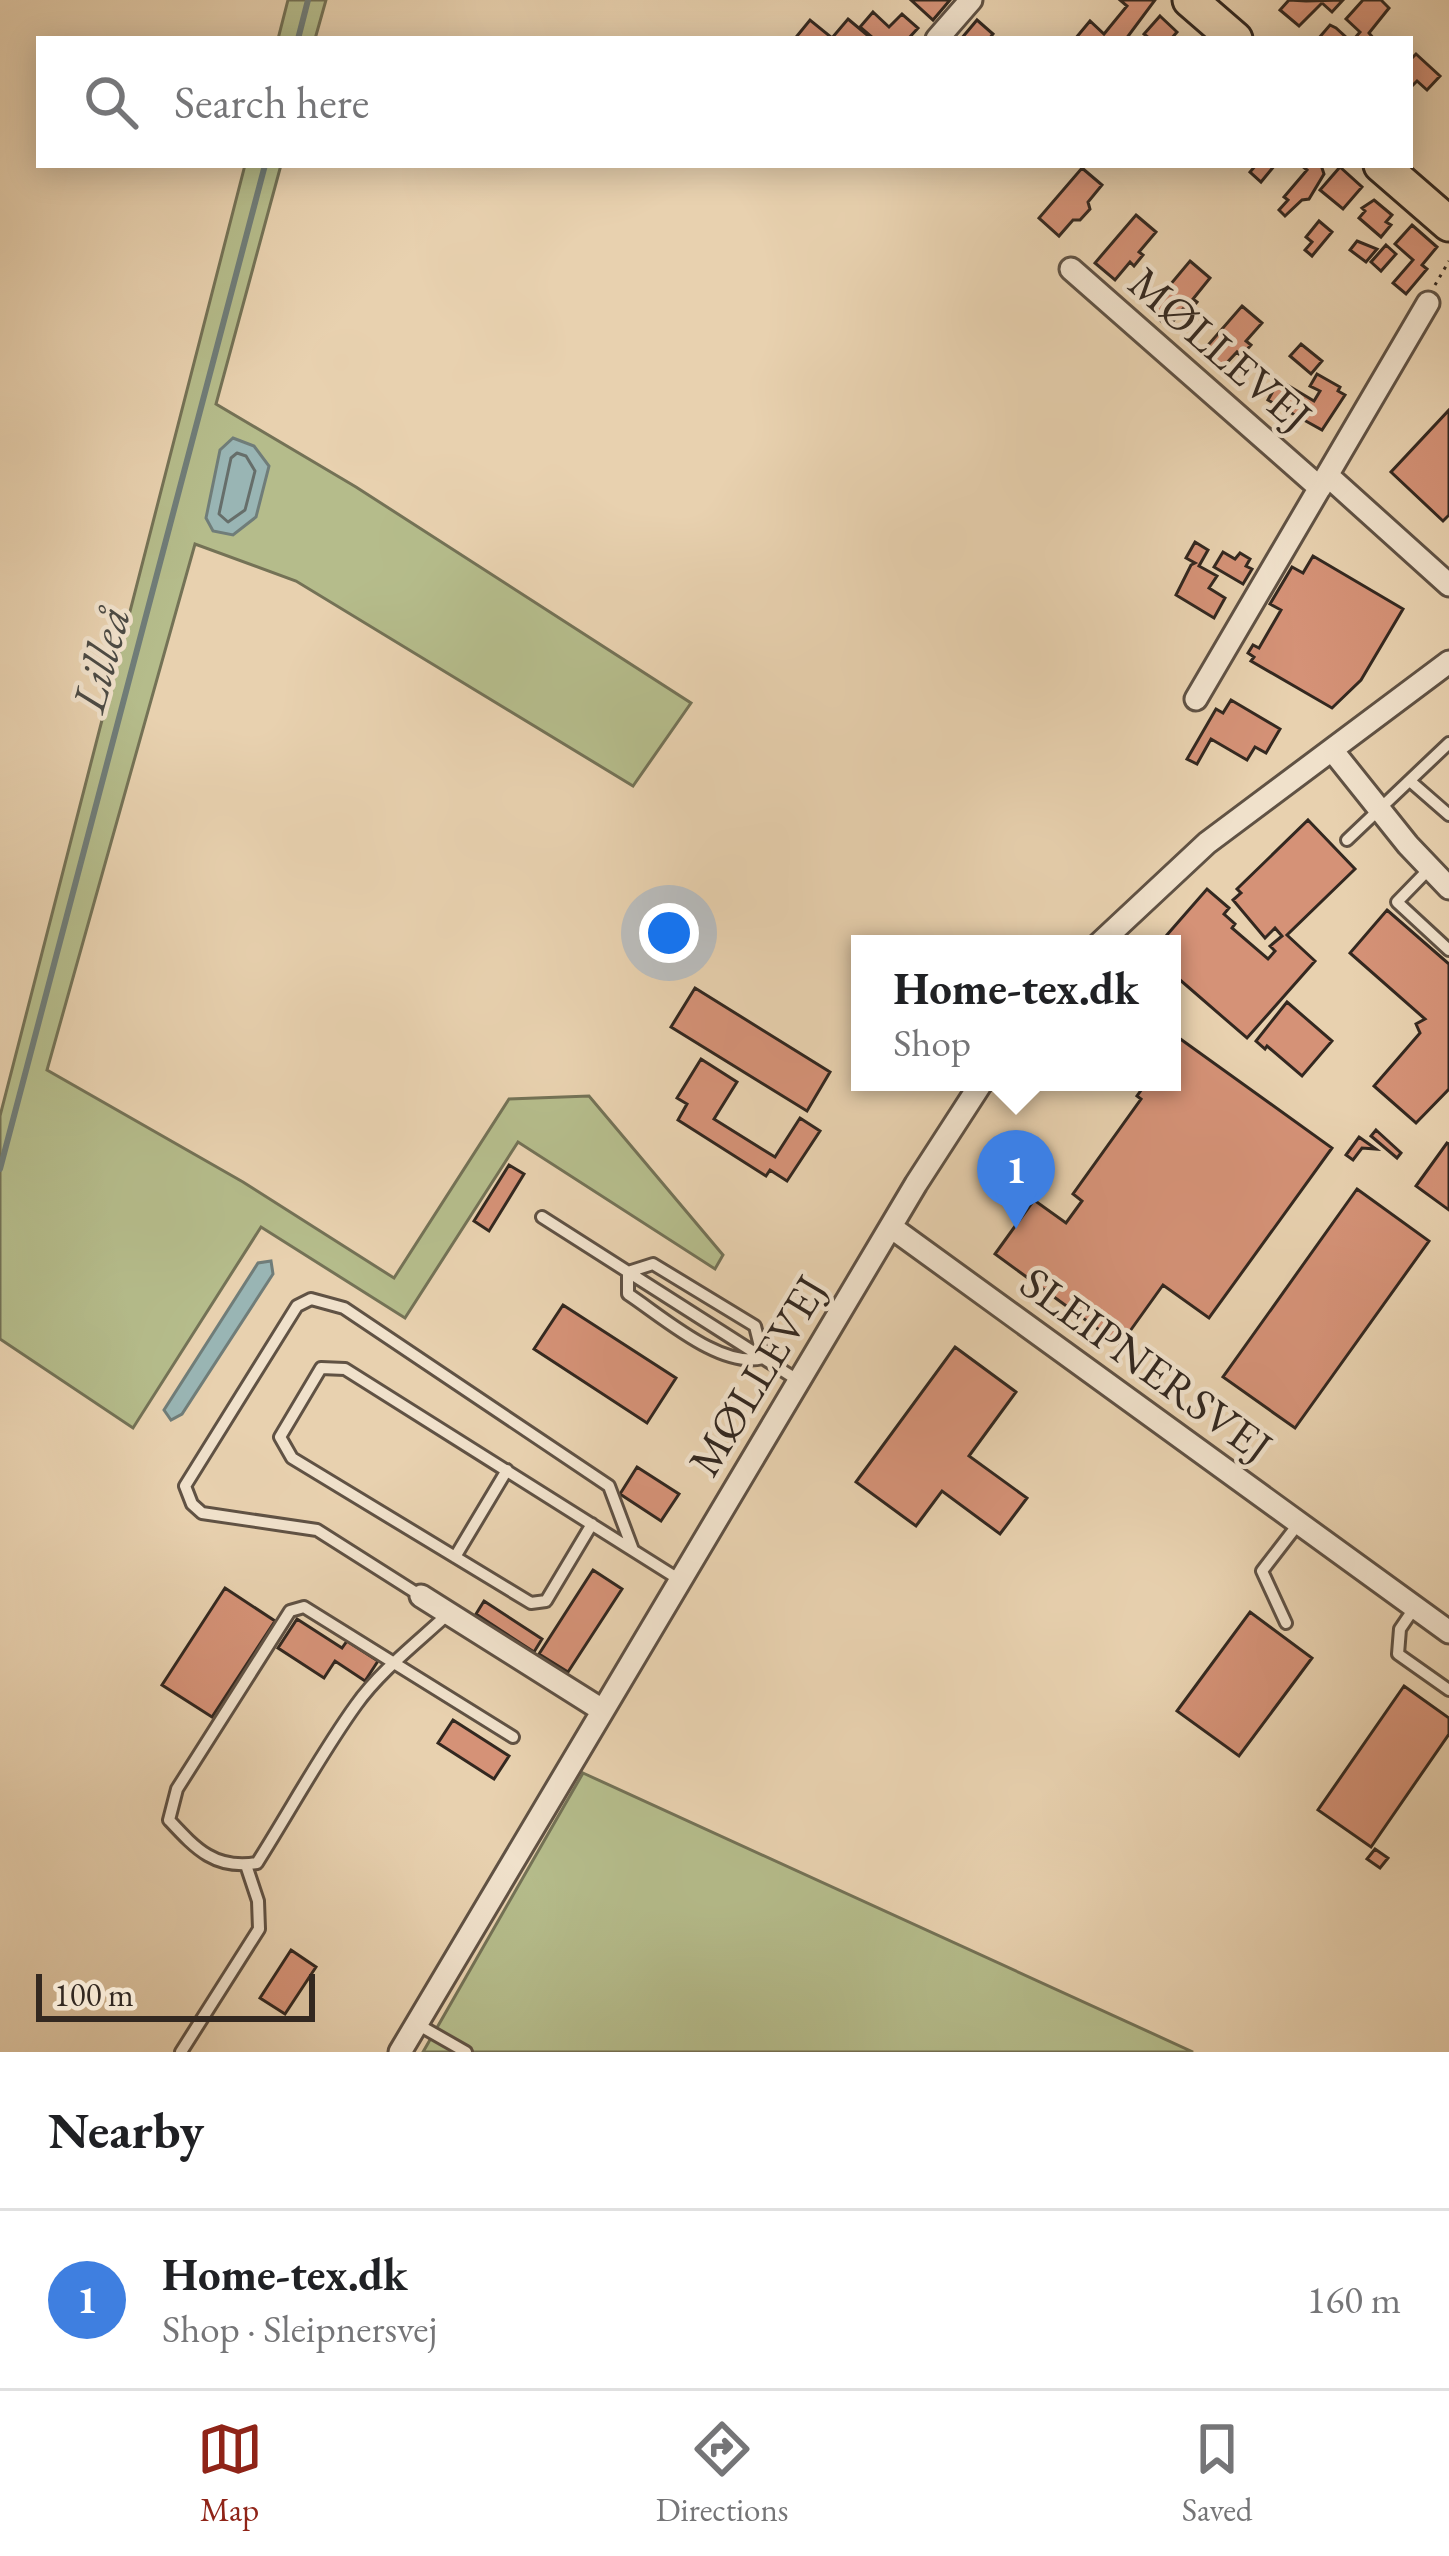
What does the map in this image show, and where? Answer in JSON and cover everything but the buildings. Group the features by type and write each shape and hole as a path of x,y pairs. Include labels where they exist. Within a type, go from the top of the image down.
{"main road":[{"path":"1190,0 1232,36"},
{"path":"1219,0 1260,36"},
{"path":"1384,168 1449,224"},
{"path":"1411,168 1449,201"}],"street":[{"path":"940,36 971,0"},
{"name":"MØLLEVEJ","path":"1071,269 1449,585"},
{"name":"MØLLEVEJ","path":"1196,700 1428,303"},
{"path":"1109,935 1207,843 1449,662"},
{"path":"1332,750 1449,888"},
{"name":"MØLLEVEJ","path":"400,2052 975,1091"},
{"name":"SLEIPNERSVEJ","path":"891,1227 1449,1632"},
{"path":"421,1596 602,1710"}],"lane":[{"path":"1347,840 1449,743"},
{"path":"1410,782 1449,815"},
{"path":"1430,868 1396,902 1449,950"},
{"path":"542,1217 799,1381"},
{"path":"628,1272 653,1264 755,1326 763,1358"},
{"path":"628,1272 628,1294 725,1357 763,1358"},
{"path":"421,1596 317,1530 202,1513 192,1504 185,1486 297,1306 311,1299 344,1308 609,1486 633,1550"},
{"path":"592,1524 546,1601 531,1603 292,1458 280,1437 321,1368 345,1369 507,1470 633,1550 680,1580"},
{"path":"455,1557 507,1470"},
{"path":"1286,1623 1262,1571 1299,1523"},
{"path":"448,1613 395,1665 358,1702 257,1863 236,1867 198,1851 169,1820 177,1790 290,1611 304,1607 395,1665 513,1737"},
{"path":"1415,1607 1400,1629 1398,1654 1449,1690"},
{"path":"182,2052 259,1929 258,1901 246,1865"},
{"path":"416,2024 466,2052"}],"path":[{"path":"1428,303 1449,261"}],"green space":[{"path":"288,0 326,0 316,36 279,36"},
{"path":"244,168 280,168 216,404 356,487 691,703 633,786 296,581 195,544 47,1070 243,1182 394,1278 509,1099 589,1096 723,1255 715,1269 518,1142 405,1318 261,1227 133,1428 0,1339 0,1116"},
{"path":"583,1773 1193,2052 423,2052"}],"water":[{"path":"233,438 254,446 269,466 256,517 233,535 213,531 206,518 220,450"},
{"path":"271,1261 273,1274 182,1414 171,1420 164,1410 258,1263"}],"waterway":[{"name":"Lilleå","path":"299,36 308,0"},
{"name":"Lilleå","path":"0,1169 264,168"}],"place":[{"name":"Home-tex.dk","path":"1016,1229"}]}
